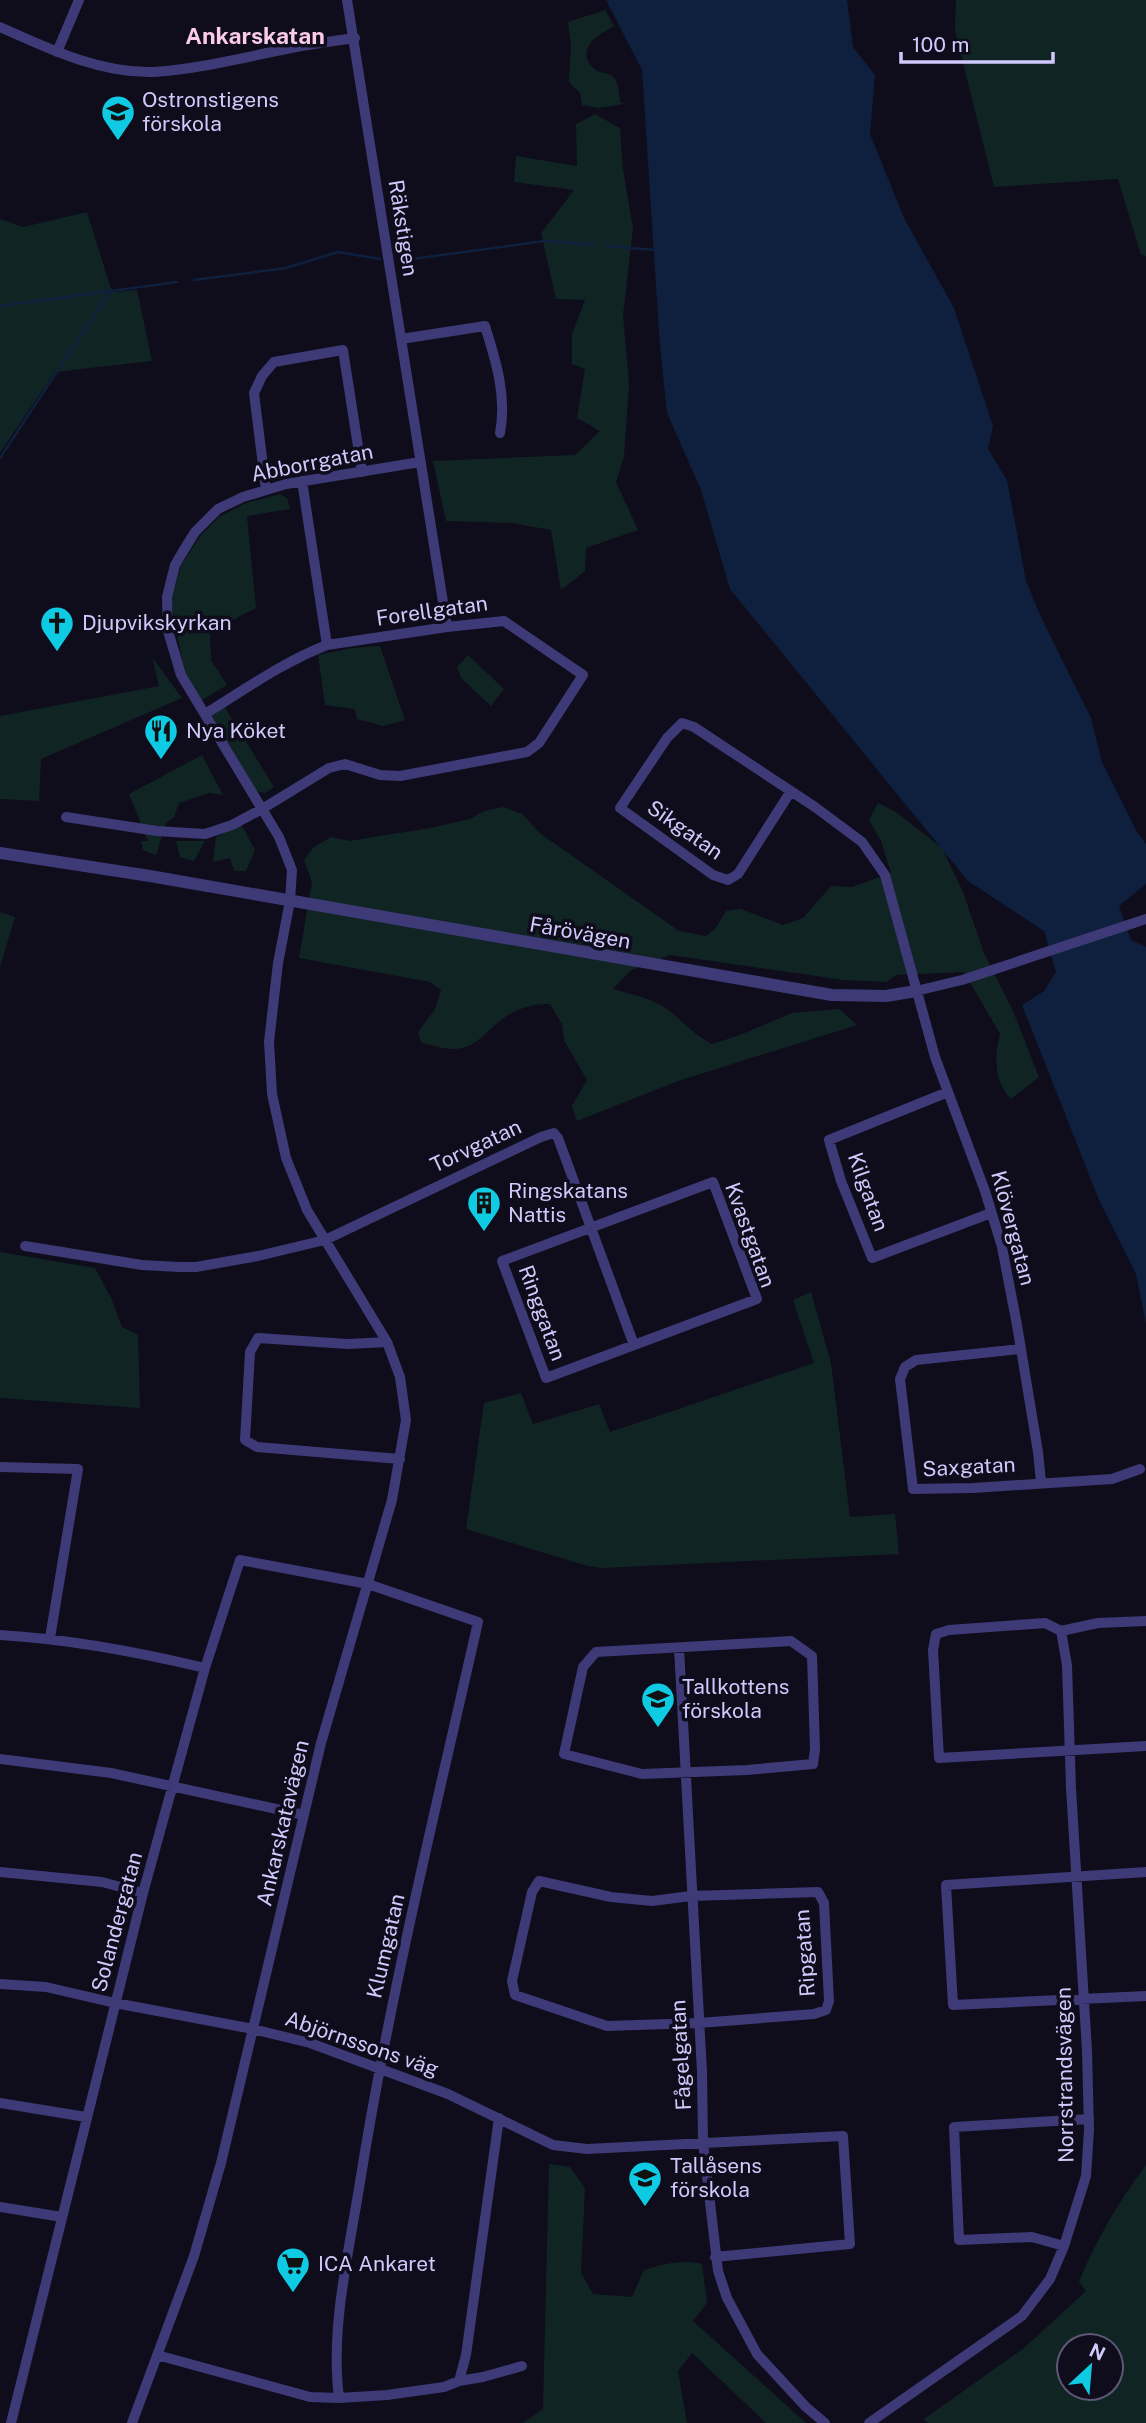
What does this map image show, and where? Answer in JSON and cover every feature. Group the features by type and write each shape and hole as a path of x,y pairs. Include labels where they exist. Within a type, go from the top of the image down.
{"street":[{"path":"57,52 79,0"},
{"name":"Räkstigen","path":"347,0 447,627"},
{"path":"0,27 57,52 114,68 152,72 355,38"},
{"path":"401,339 485,326 499,370 503,416 500,433"},
{"path":"266,490 254,393 262,376 274,362 343,349 362,472"},
{"name":"Abborrgatan","path":"290,901 292,870 279,837 181,675 168,631 167,597 175,565 195,532 218,509 243,497 302,481 420,462"},
{"path":"302,481 327,645"},
{"name":"Forellgatan","path":"205,714 308,652 327,645 504,621 583,675 539,743 527,751 400,776 380,775 345,764 329,768 262,809"},
{"name":"Sikgatan","path":"791,791 738,874 728,880 713,875 620,808 667,738 682,723 694,727 791,791 862,842 885,875 916,991"},
{"path":"66,817 157,831 205,834 232,825 262,809"},
{"name":"Fårövägen","path":"0,853 832,995 886,996 952,983 1141,920"},
{"name":"Ankarskatavägen","path":"132,2423 194,2256 221,2163 321,1743 368,1584 400,1459 405,1420 400,1377 387,1342 307,1210 286,1158 272,1094 269,1042 278,963 290,901"},
{"name":"Klövergatan","path":"916,991 1002,1247 1041,1482"},
{"name":"Kilgatan","path":"948,1092 829,1140 841,1181 872,1258 991,1213"},
{"name":"Torvgatan","path":"325,1240 541,1136 554,1133 634,1345"},
{"name":"Kvastgatan","path":"590,1227 713,1182 757,1299 634,1345"},
{"name":"Ringgatan","path":"590,1227 502,1261 546,1378 634,1345"},
{"path":"25,1246 142,1265 196,1267 325,1240"},
{"path":"387,1342 348,1344 258,1338 250,1352 245,1440 257,1447 400,1459"},
{"name":"Saxgatan","path":"1021,1349 916,1360 905,1367 900,1379 913,1489 1112,1479 1140,1469"},
{"path":"0,1467 78,1469 50,1638"},
{"name":"Solandergatan","path":"11,2423 143,1893 175,1785 205,1668 240,1560 368,1584"},
{"name":"Klumgatan","path":"339,2399 337,2369 347,2259 379,2067 478,1622 368,1584"},
{"path":"1146,1621 1098,1623 1061,1631 1045,1623 948,1630 936,1634 933,1650 939,1758 1146,1746"},
{"name":"Norrstrandsvägen","path":"869,2423 1022,2316 1050,2279 1064,2246 1086,2176 1088,2119 1084,1999 1066,1665 1061,1631"},
{"path":"0,1635 50,1638 150,1655 205,1668"},
{"path":"790,1641 811,1656 815,1749 813,1764 685,1773 642,1774 564,1754 583,1667 596,1653 790,1641"},
{"name":"Fågelgatan","path":"679,1648 703,2142 715,2257 727,2298 757,2354 806,2407 825,2423"},
{"path":"0,1759 111,1773 304,1815"},
{"path":"0,1872 102,1882 143,1893"},
{"path":"1146,1872 946,1885 953,2005 1146,1996"},
{"path":"691,1896 652,1900 611,1897 539,1881 532,1892 512,1981 515,1995 607,2026 699,2024"},
{"name":"Ripgatan","path":"691,1896 818,1892 824,1903 829,2001 826,2010 814,2014 699,2024"},
{"name":"Abjörnssons väg","path":"0,1984 46,1987 310,2043 448,2094 553,2145 587,2149 843,2136 849,2244 715,2257"},
{"path":"0,2103 86,2117"},
{"path":"459,2381 466,2355 499,2118"},
{"path":"1064,2246 1032,2237 959,2240 954,2127 1088,2119"},
{"path":"0,2207 62,2217"},
{"path":"157,2355 310,2397 339,2399 444,2386 522,2367"}],"green space":[{"path":"956,0 1146,0 1146,256 1141,255 1118,179 994,187 955,30"},
{"path":"605,10 614,26 591,42 586,54 587,60 594,69 614,78 620,102 624,104 598,108 582,105 580,93 569,82 571,46 568,22"},
{"path":"595,114 620,128 623,169 633,229 623,315 629,384 624,457 616,482 638,530 586,548 585,571 561,590 551,530 512,523 446,521 433,461 575,455 600,431 577,418 585,369 572,364 572,334 585,300 556,299 541,233 574,190 514,182 516,156 577,166 576,124"},
{"path":"87,212 112,292 137,290 152,361 55,372 0,453 0,219 23,227"},
{"path":"280,494 287,498 290,509 247,516 256,608 210,632 211,660 227,685 202,700 185,677 171,600 181,565 201,535 219,517 246,503"},
{"path":"380,646 405,720 383,726 357,719 355,709 325,705 318,655"},
{"path":"468,655 504,689 491,706 461,678 457,667"},
{"path":"152,657 182,698 41,759 39,801 0,799 0,716 159,686"},
{"path":"224,706 274,787 265,793 254,791 210,718 213,712"},
{"path":"202,755 223,795 209,793 179,803 174,817 166,823 156,855 143,850 141,841 148,841 129,794"},
{"path":"878,803 896,812 942,848 963,892 984,953 1013,1011 1039,1077 1011,1099 998,1077 997,1051 1000,1034 964,972 896,975 887,982 844,980 670,955 631,970 613,989 661,1005 712,1044 792,1013 839,1009 857,1025 678,1081 577,1121 572,1106 587,1080 564,1040 562,1024 550,1004 535,1005 514,1012 466,1047 442,1048 421,1043 418,1032 435,1009 441,990 430,982 299,958 312,882 304,860 314,847 331,837 349,841 430,828 470,819 484,811 503,807 522,814 541,834 679,931 706,936 716,928 726,911 741,909 783,925 803,918 831,886 852,887 891,873 881,841 869,820"},
{"path":"241,824 255,850 246,871 234,871 230,858 213,862 216,837"},
{"path":"176,841 205,841 194,861 180,857"},
{"path":"0,912 15,917 0,967"},
{"path":"0,1252 95,1268 112,1300 122,1327 138,1335 140,1408 0,1398"},
{"path":"811,1292 831,1363 850,1517 895,1514 899,1554 602,1568 466,1529 484,1403 521,1393 533,1424 599,1404 610,1432 814,1363 793,1300"},
{"path":"549,2164 570,2167 585,2188 581,2273 593,2294 632,2297 644,2270 680,2262 702,2264 707,2303 693,2321 806,2423 766,2423 692,2353 678,2371 687,2423 523,2423 543,2409"},
{"path":"1146,2165 1146,2423 928,2423 924,2419 1024,2348 1086,2291 1079,2282 1108,2222"}],"water":[{"path":"606,0 847,0 853,47 875,75 870,134 904,218 954,308 993,426 988,449 1007,480 1026,581 1091,718 1102,762 1137,832 1146,844 1146,884 1119,906 1131,940 1146,947 1146,1324 1136,1274 1099,1200 1022,1005 1044,991 1056,972 1044,931 968,881 730,589 701,490 667,413 660,347 642,70"}],"waterway":[{"path":"398,261 545,241 594,245"},
{"path":"608,246 654,250"},
{"path":"194,280 286,268 338,252 380,259"},
{"path":"0,306 177,282"},
{"path":"0,458 111,290"}],"place":[{"name":"Ostronstigens förskola","path":"118,142"},
{"name":"Djupvikskyrkan","path":"57,653"},
{"name":"Nya Köket","path":"161,761"},
{"name":"Ringskatans Nattis","path":"484,1233"},
{"name":"Tallkottens förskola","path":"658,1729"},
{"name":"Tallåsens förskola","path":"645,2208"},
{"name":"ICA Ankaret","path":"293,2294"}],"district":[{"name":"Ankarskatan","path":"255,36"}]}
